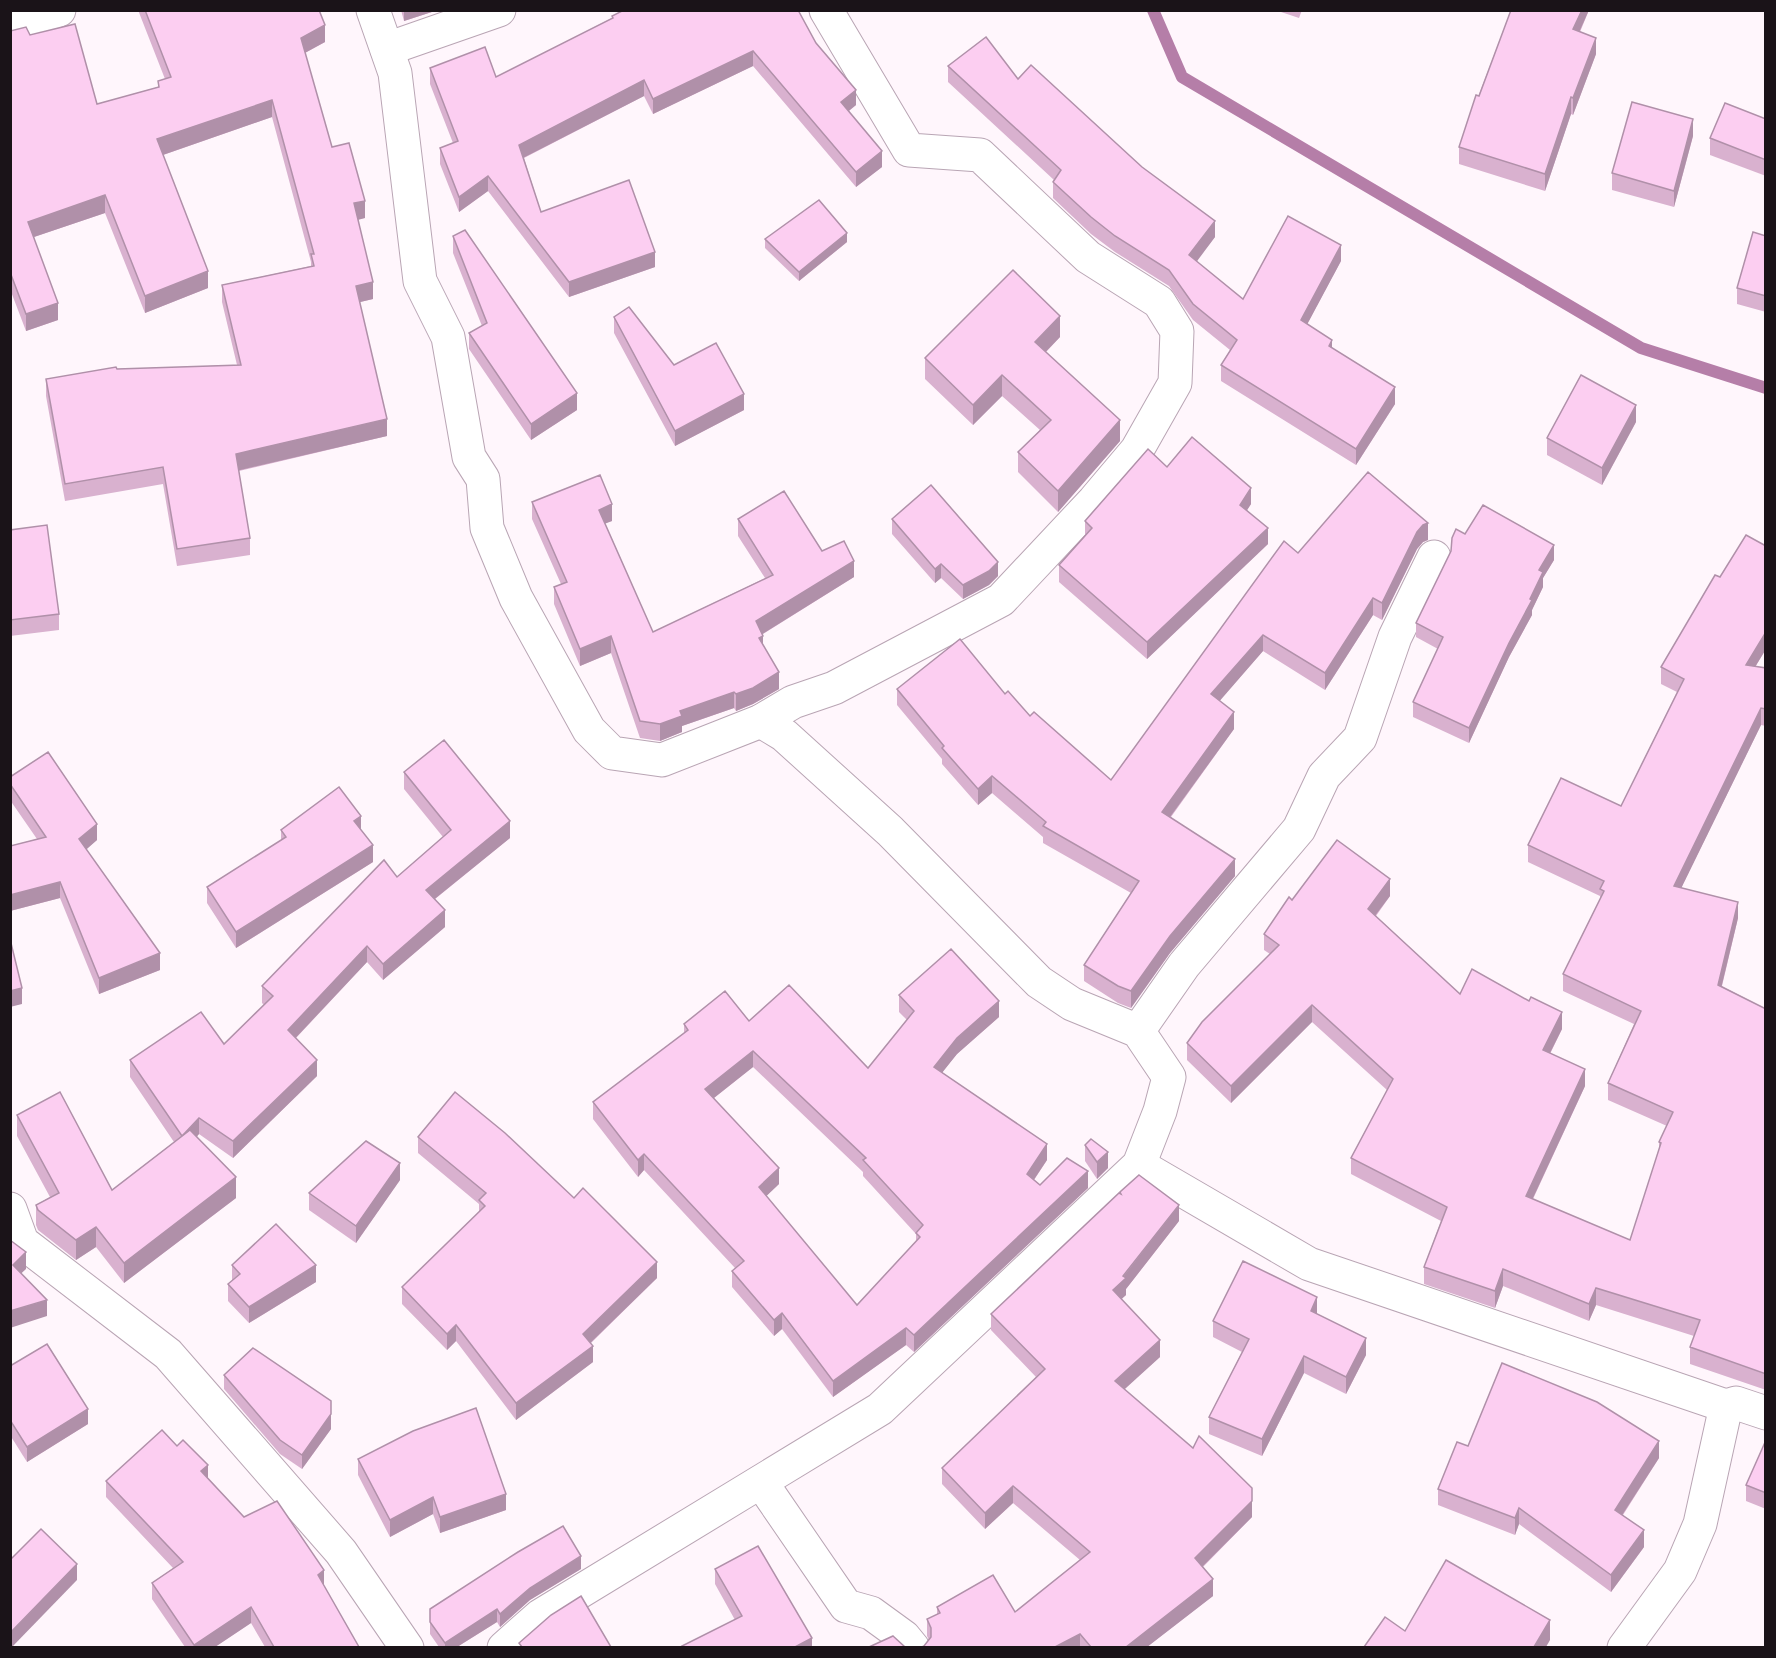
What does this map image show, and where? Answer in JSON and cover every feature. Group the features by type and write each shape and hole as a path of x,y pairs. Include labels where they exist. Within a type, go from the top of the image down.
{"street":[{"path":"10,30 59,10"},
{"path":"373,10 395,73 420,281 448,337 469,457 483,479 487,528 516,598 589,730 612,753 662,760 773,728 793,702 834,688 1001,600 1095,501 1137,450 1175,383 1178,331 1159,302 1088,257 980,155 909,150 826,10"},
{"path":"387,49 499,10"},
{"path":"1138,1031 1184,965 1299,828 1324,776 1360,738 1395,637 1434,557"},
{"path":"504,1647 540,1616 880,1409 1139,1165 1160,1111 1169,1077 1138,1031 1072,1004 1039,982 890,831 773,728"},
{"path":"1139,1165 1309,1264 1726,1406 1736,1403 1766,1413"},
{"path":"10,1209 22,1242 168,1354 341,1552 406,1647"},
{"path":"1624,1647 1680,1571 1700,1524 1726,1406"},
{"path":"761,1482 846,1606 872,1613 904,1637 913,1647"}],"building":[{"path":"145,10 319,10 325,25 301,38 332,147 349,143 365,201 354,203 373,282 356,286 387,419 236,454 250,538 177,549 163,467 65,484 46,379 116,367 117,369 241,365 222,285 314,266 311,254 314,254 272,100 157,139 208,271 145,296 105,195 28,222 58,303 26,314 10,272 10,31 26,27 30,35 75,24 97,104 159,87 158,81 171,77"},
{"path":"624,10 798,10 816,43 856,90 841,102 882,151 856,172 753,51 653,99 644,80 519,145 541,212 629,180 655,252 569,282 488,176 459,197 440,148 458,141 430,68 485,47 496,77 613,18 612,16"},
{"path":"1511,10 1582,10 1573,29 1596,38 1573,98 1571,97 1545,174 1459,147 1476,95 1479,96"},
{"path":"986,37 1018,79 1031,65 1142,167 1215,221 1189,255 1243,299 1288,216 1341,245 1301,320 1332,340 1329,346 1395,387 1356,449 1221,365 1237,340 1193,304 1169,270 1115,236 1053,182 1061,170 948,66"},
{"path":"1632,102 1693,119 1674,191 1612,173"},
{"path":"1725,103 1766,119 1766,160 1710,138"},
{"path":"819,200 847,233 799,272 765,239"},
{"path":"465,230 577,393 531,424 469,333 487,323 453,236"},
{"path":"1753,232 1766,236 1766,296 1737,288"},
{"path":"1013,270 1060,316 1035,342 1120,420 1058,491 1018,452 1051,420 1002,375 973,405 925,358"},
{"path":"629,307 674,365 716,343 744,394 675,431 614,317"},
{"path":"1581,375 1636,405 1602,468 1547,438"},
{"path":"1192,437 1251,488 1240,505 1268,528 1147,642 1059,565 1092,528 1085,521 1148,449 1167,467"},
{"path":"1368,472 1428,523 1417,532 1382,603 1373,598 1325,673 1263,635 1211,694 1234,712 1162,812 1235,859 1170,936 1131,991 1118,986 1084,965 1139,881 1043,826 1046,822 992,776 978,789 942,748 944,746 897,689 960,639 1005,694 1008,691 1030,716 1034,712 1111,780 1284,541 1298,553"},
{"path":"600,475 612,504 599,510 653,632 773,575 738,519 784,491 822,551 844,541 854,561 756,621 763,636 759,638 779,672 753,688 736,694 734,692 680,711 682,716 660,724 640,721 611,636 580,649 554,587 567,582 532,502"},
{"path":"931,485 998,562 989,571 963,585 941,564 935,569 892,519"},
{"path":"1483,505 1554,545 1539,570 1543,572 1530,599 1532,600 1469,728 1413,702 1443,637 1416,623 1451,551 1452,538 1456,529 1465,534"},
{"path":"47,525 59,614 10,620 10,530"},
{"path":"1746,535 1766,546 1766,632 1746,665 1766,668 1766,709 1761,708 1674,886 1738,902 1718,985 1766,1009 1766,1374 1690,1347 1700,1320 1596,1288 1589,1304 1503,1269 1495,1291 1424,1267 1447,1207 1351,1158 1393,1079 1312,1005 1231,1086 1187,1043 1202,1022 1279,945 1264,934 1289,897 1292,900 1337,840 1390,879 1368,909 1460,994 1472,969 1529,1001 1531,997 1562,1012 1543,1050 1585,1069 1526,1196 1630,1240 1661,1143 1659,1142 1673,1112 1608,1083 1641,1011 1563,974 1604,891 1600,889 1604,881 1528,845 1561,778 1621,806 1684,679 1661,667 1715,575 1720,577"},
{"path":"444,740 510,821 426,890 445,910 383,964 367,946 288,1030 317,1060 233,1141 199,1118 182,1136 130,1060 201,1012 224,1044 273,996 262,986 384,860 397,877 451,830 404,772"},
{"path":"48,752 97,824 79,839 160,953 99,978 60,882 10,895 10,846 46,837 10,784 10,777"},
{"path":"339,787 361,816 354,821 373,845 236,932 207,887 286,837 281,830"},
{"path":"10,939 22,988 10,991"},
{"path":"951,949 999,1001 957,1038 934,1067 1047,1144 1027,1174 1040,1185 1067,1158 1088,1171 914,1335 906,1328 833,1381 782,1313 774,1320 732,1271 744,1261 644,1154 638,1160 593,1102 688,1030 684,1024 725,991 749,1021 789,985 868,1068 914,1011 899,995","holes":["753,1051 866,1158 863,1160 923,1225 916,1233 920,1237 857,1305 759,1187 779,1168 705,1089"]},
{"path":"60,1092 112,1190 190,1130 236,1177 124,1263 96,1227 76,1240 38,1210 36,1205 59,1193 17,1115"},
{"path":"455,1092 505,1133 574,1198 583,1188 657,1262 583,1334 593,1346 516,1403 456,1325 447,1334 402,1287 485,1206 479,1200 486,1193 418,1137"},
{"path":"1091,1139 1108,1152 1097,1162 1085,1145"},
{"path":"366,1141 400,1163 356,1226 309,1193"},
{"path":"1139,1175 1179,1205 1123,1276 1126,1278 1113,1290 1160,1340 1115,1381 1193,1448 1199,1436 1252,1488 1252,1501 1195,1558 1213,1579 1126,1647 1091,1647 1080,1634 1055,1647 922,1647 931,1637 931,1628 927,1619 940,1613 937,1607 993,1575 1015,1612 1090,1552 1013,1486 985,1513 942,1468 1045,1369 991,1314"},
{"path":"276,1224 316,1265 249,1307 228,1284 240,1274 232,1265"},
{"path":"10,1240 26,1252 13,1265 47,1300 10,1311"},
{"path":"1243,1261 1317,1297 1311,1311 1366,1338 1346,1377 1304,1356 1262,1439 1209,1417 1249,1339 1213,1321"},
{"path":"47,1344 88,1409 27,1447 10,1420 10,1366"},
{"path":"253,1348 331,1401 331,1414 302,1455 280,1440 224,1375"},
{"path":"1502,1363 1597,1402 1659,1441 1615,1510 1644,1530 1611,1575 1519,1508 1515,1518 1438,1489 1457,1442 1468,1446"},
{"path":"476,1408 506,1494 440,1517 433,1497 390,1520 358,1459 413,1431"},
{"path":"162,1430 177,1446 183,1440 208,1465 201,1471 244,1517 277,1501 324,1570 318,1575 359,1647 274,1647 251,1607 194,1645 152,1583 183,1562 106,1481"},
{"path":"1766,1440 1766,1493 1746,1485"},
{"path":"563,1526 581,1556 530,1588 500,1614 497,1609 445,1643 430,1622 430,1609"},
{"path":"41,1529 77,1564 10,1633 10,1560"},
{"path":"758,1546 812,1638 795,1647 683,1647 742,1616 715,1569"},
{"path":"1446,1560 1550,1620 1534,1647 1364,1647 1385,1617 1405,1631"},
{"path":"581,1596 611,1647 522,1647 519,1643 551,1615"},
{"path":"893,1636 905,1647 869,1647"}],"waterway":[{"path":"1153,10 1182,77 1641,348 1766,388"}]}
